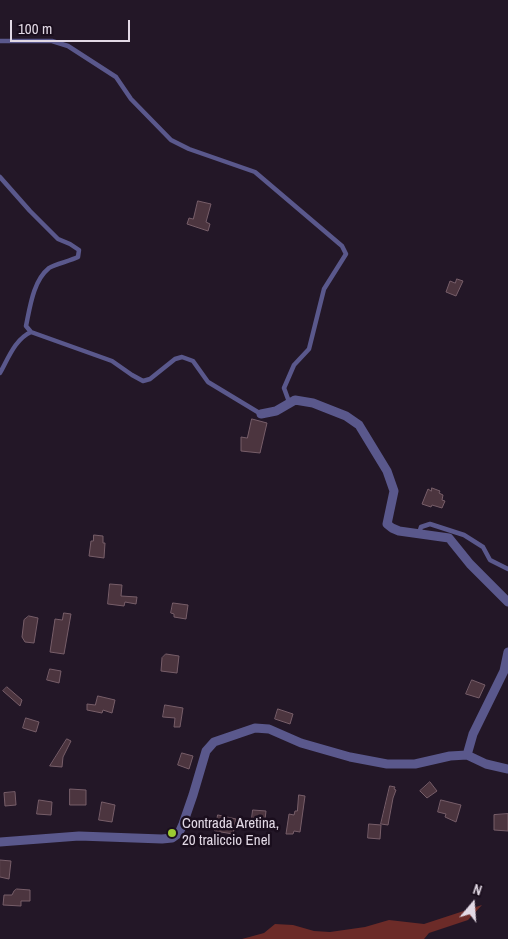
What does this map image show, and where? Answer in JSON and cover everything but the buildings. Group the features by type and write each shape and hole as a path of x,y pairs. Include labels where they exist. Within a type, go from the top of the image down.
{"street":[{"path":"261,414 276,411 295,400 313,403 346,416 359,425 387,471 394,491 387,524 399,531 449,538 470,564 508,602"},
{"path":"467,755 473,734 504,671 508,652"},
{"path":"0,842 78,836 172,838 179,833 183,824 194,795 206,751 214,742 255,728 269,729 301,743 350,757 387,764 414,764 450,756 467,755 486,764 508,769"}],"lane":[{"path":"0,41 52,40 68,46 116,77 131,100 171,140 190,149 255,172 342,246 346,254 324,289 309,350 294,365 284,388 288,399 292,402"},
{"path":"0,177 58,239 79,250 78,257 69,262 50,267 41,276 31,299 26,326 31,332 112,361 143,381 150,379 175,359 182,358 193,361 208,382 261,414"},
{"path":"0,373 14,347 25,335 31,332"},
{"path":"419,533 421,527 430,524 464,535 483,547 490,560 508,569"}],"shaded area":[{"path":"482,905 468,920 429,933 424,939 242,939 264,933 275,924 293,925 314,931 330,932 365,927 389,920 424,924"}],"place":[{"name":"Contrada Aretina, 20 traliccio Enel","path":"172,833"}]}
